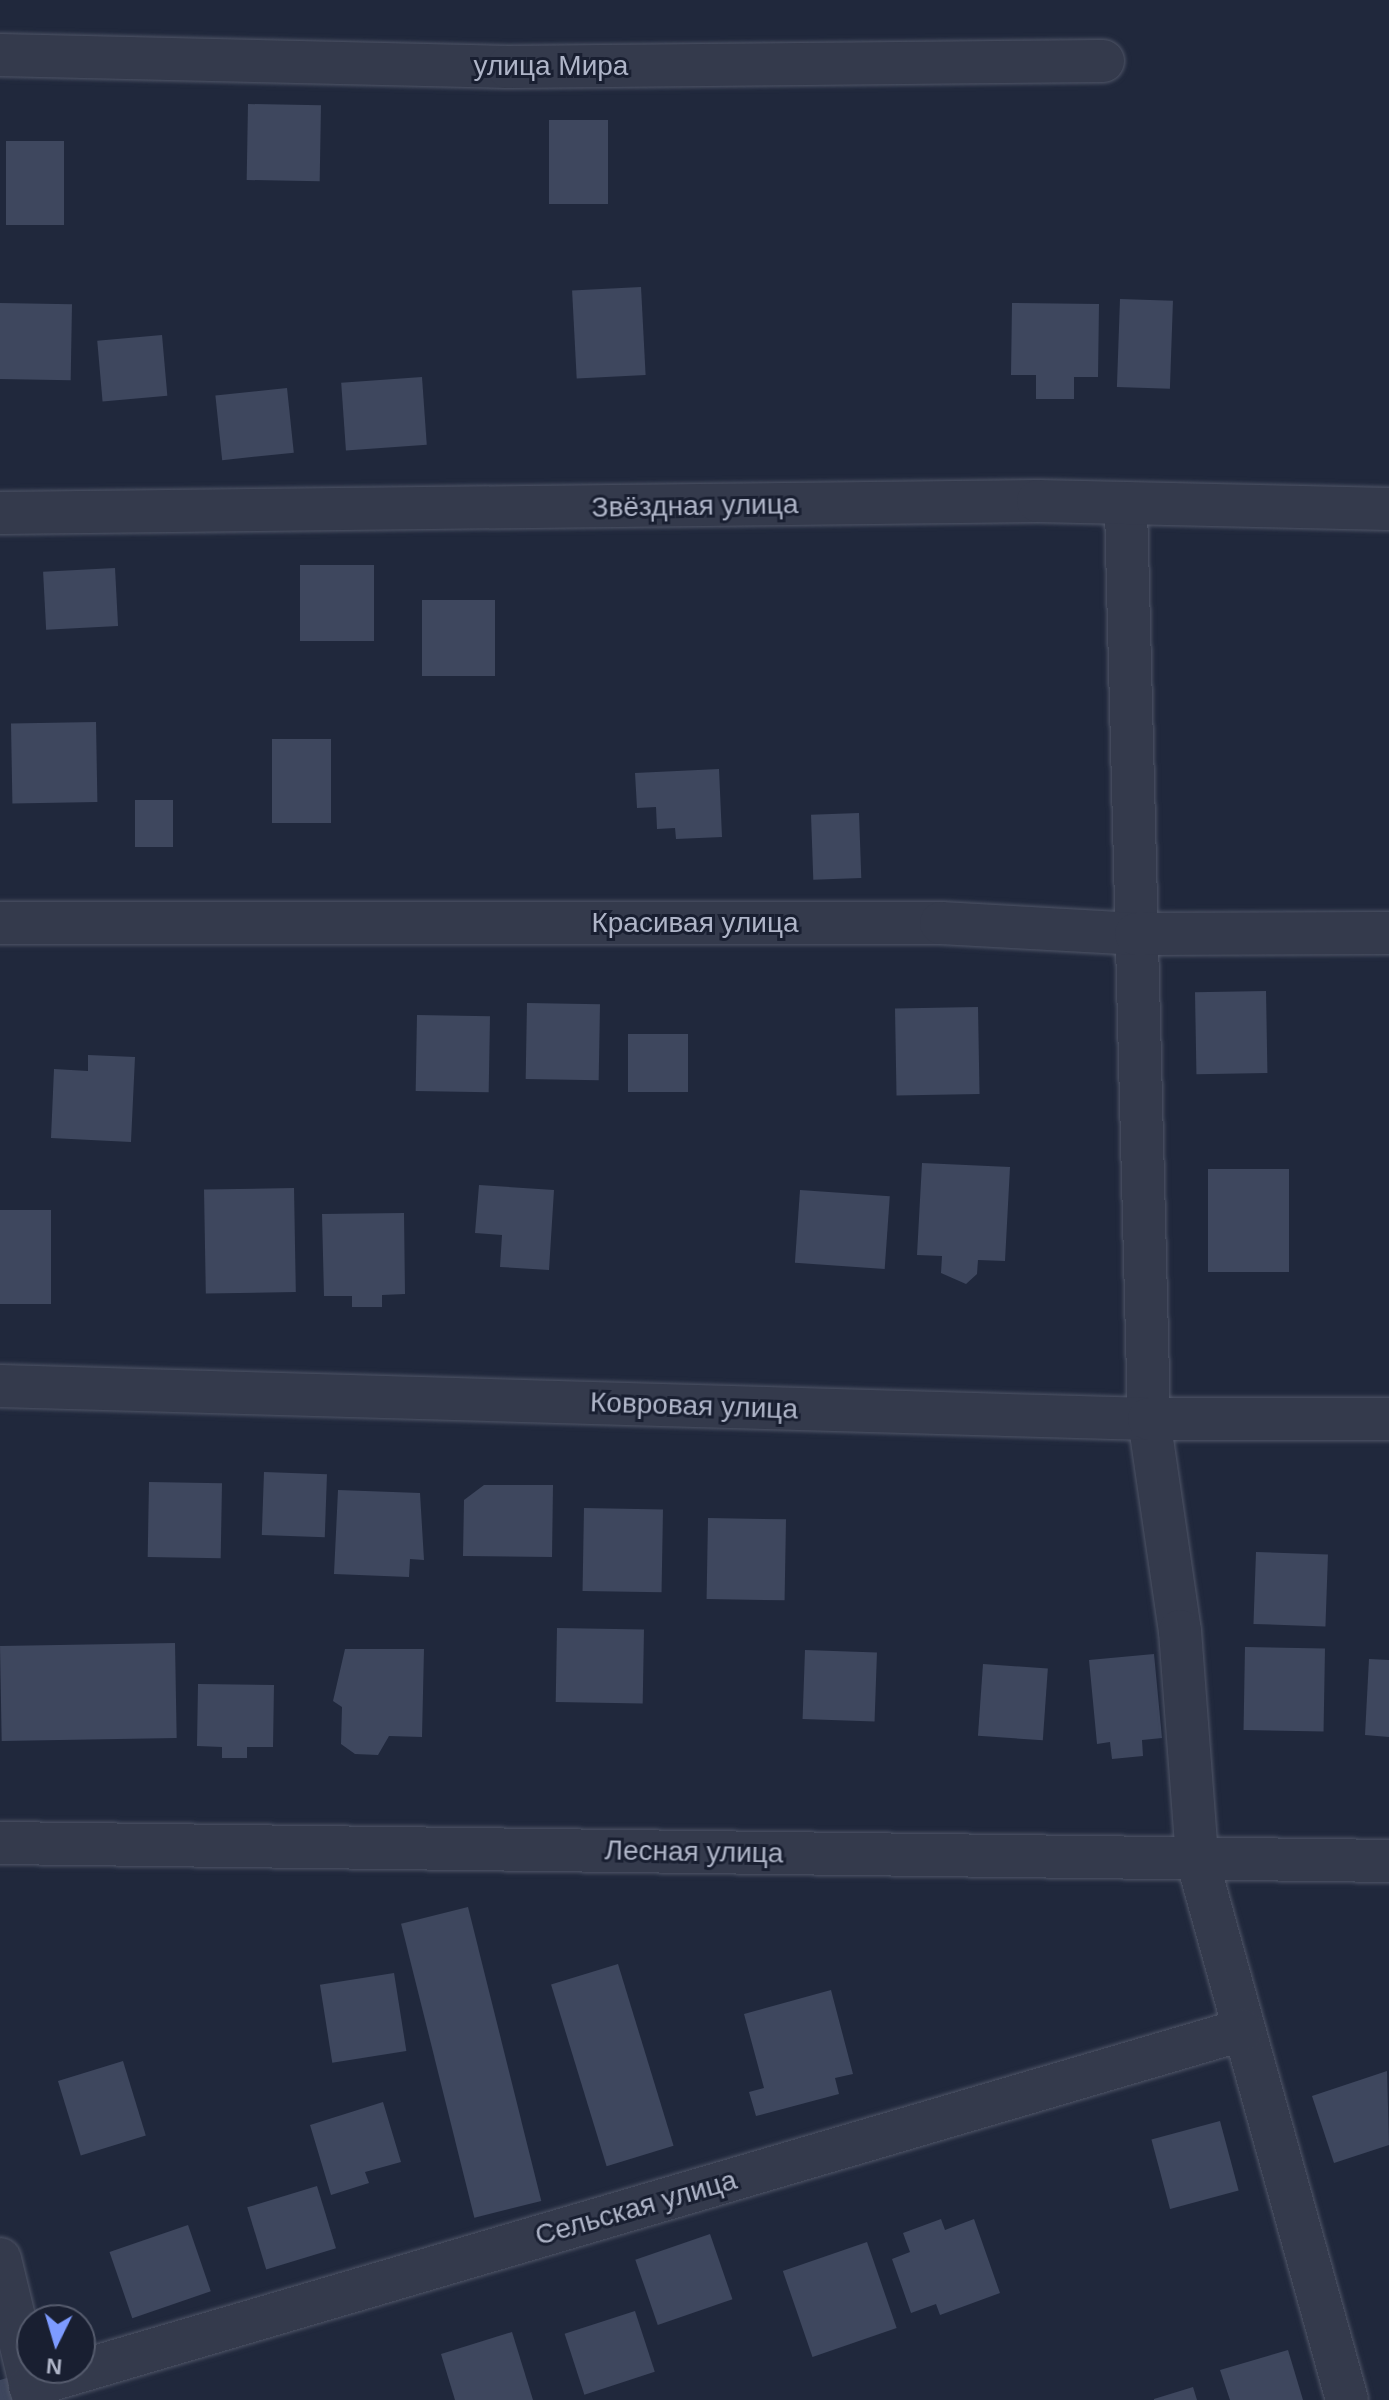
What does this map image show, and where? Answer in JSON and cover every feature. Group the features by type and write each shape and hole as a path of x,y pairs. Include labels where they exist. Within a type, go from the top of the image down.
{"street":[{"name":"улица Мира","path":"0,55 508,67 1103,61"},
{"name":"Звёздная улица","path":"0,513 1038,501 1126,508 1389,509"},
{"path":"1126,508 1149,1419 1180,1631 1197,1859 1347,2400"},
{"name":"Красивая улица","path":"0,923 941,923 1136,934 1389,933"},
{"name":"Ковровая улица","path":"0,1386 1149,1419 1389,1419"},
{"name":"Лесная улица","path":"0,1843 1389,1861"},
{"name":"Сельская улица","path":"32,2393 1242,2030"},
{"path":"0,2259 5,2301 32,2393"}],"building":[{"path":"248,104 321,105 320,181 247,180"},
{"path":"549,120 608,120 608,204 549,204"},
{"path":"6,141 64,141 64,225 6,225"},
{"path":"641,287 646,375 577,378 572,291"},
{"path":"1120,299 1173,301 1170,389 1117,387"},
{"path":"0,303 72,304 71,380 0,379"},
{"path":"1012,303 1099,304 1098,377 1074,377 1074,399 1036,399 1036,375 1011,375"},
{"path":"162,335 167,396 103,401 97,341"},
{"path":"422,377 427,445 346,450 341,383"},
{"path":"287,388 294,453 222,460 215,396"},
{"path":"300,565 374,565 374,641 300,641"},
{"path":"115,568 118,626 46,630 43,572"},
{"path":"422,600 495,600 495,676 422,676"},
{"path":"96,722 97,802 12,803 11,723"},
{"path":"272,739 331,739 331,823 272,823"},
{"path":"719,769 722,837 676,839 675,828 657,829 656,807 637,808 635,773"},
{"path":"135,800 173,800 173,847 135,847"},
{"path":"859,813 861,878 813,880 811,815"},
{"path":"1266,991 1267,1073 1196,1074 1195,992"},
{"path":"527,1003 600,1004 599,1080 526,1079"},
{"path":"978,1007 980,1094 897,1095 895,1008"},
{"path":"417,1015 490,1016 489,1092 416,1091"},
{"path":"628,1034 688,1034 688,1092 628,1092"},
{"path":"88,1055 135,1057 131,1142 51,1138 54,1069 88,1071"},
{"path":"922,1163 1010,1167 1005,1261 978,1260 977,1274 966,1284 941,1273 942,1256 917,1255"},
{"path":"1208,1169 1289,1169 1289,1272 1208,1272"},
{"path":"479,1185 554,1190 549,1270 500,1267 502,1235 475,1233"},
{"path":"294,1188 296,1292 206,1294 204,1190"},
{"path":"800,1190 890,1196 885,1269 795,1263"},
{"path":"0,1210 51,1210 51,1304 0,1304"},
{"path":"404,1213 405,1294 382,1295 382,1307 352,1307 352,1296 324,1296 322,1214"},
{"path":"264,1472 327,1474 325,1537 262,1535"},
{"path":"149,1482 222,1483 221,1558 148,1557"},
{"path":"484,1485 553,1485 552,1557 463,1556 464,1500"},
{"path":"338,1490 420,1493 424,1560 410,1559 409,1577 334,1574"},
{"path":"584,1508 663,1509 662,1592 583,1591"},
{"path":"708,1518 786,1519 785,1600 707,1599"},
{"path":"1256,1552 1328,1555 1325,1626 1253,1624"},
{"path":"557,1628 644,1630 643,1704 556,1702"},
{"path":"175,1643 177,1738 2,1741 0,1646"},
{"path":"1245,1647 1325,1648 1324,1731 1244,1730"},
{"path":"345,1649 424,1649 422,1737 389,1736 378,1755 355,1754 341,1744 342,1707 333,1701"},
{"path":"805,1650 877,1653 875,1721 803,1719"},
{"path":"1154,1654 1162,1738 1142,1740 1143,1756 1112,1759 1110,1742 1097,1744 1089,1660"},
{"path":"1369,1659 1389,1660 1389,1737 1365,1735"},
{"path":"983,1664 1048,1669 1043,1740 978,1736"},
{"path":"198,1684 274,1685 273,1747 247,1747 247,1758 222,1758 222,1747 197,1746"},
{"path":"468,1907 541,2201 474,2218 401,1924"},
{"path":"618,1964 674,2146 607,2166 551,1984"},
{"path":"394,1973 406,2051 332,2063 320,1985"},
{"path":"831,1990 853,2074 835,2078 839,2094 756,2116 749,2092 764,2088 744,2014"},
{"path":"123,2061 146,2136 81,2155 58,2081"},
{"path":"1387,2071 1389,2145 1334,2163 1312,2096"},
{"path":"383,2102 401,2162 365,2172 369,2183 331,2195 310,2125"},
{"path":"1220,2121 1239,2191 1170,2209 1151,2139"},
{"path":"317,2186 336,2248 266,2270 247,2207"},
{"path":"941,2219 945,2230 974,2219 1000,2293 940,2315 936,2304 911,2313 892,2259 910,2252 903,2233"},
{"path":"188,2225 211,2291 132,2318 110,2252"},
{"path":"710,2234 732,2299 658,2325 635,2260"},
{"path":"867,2242 897,2328 812,2357 783,2271"},
{"path":"635,2311 655,2372 584,2395 565,2334"},
{"path":"512,2332 533,2400 455,2400 441,2354"},
{"path":"1288,2350 1303,2400 1230,2400 1220,2370"},
{"path":"10,2377 17,2400 0,2400 0,2380"},
{"path":"1193,2387 1197,2400 1154,2400 1154,2399"}]}
